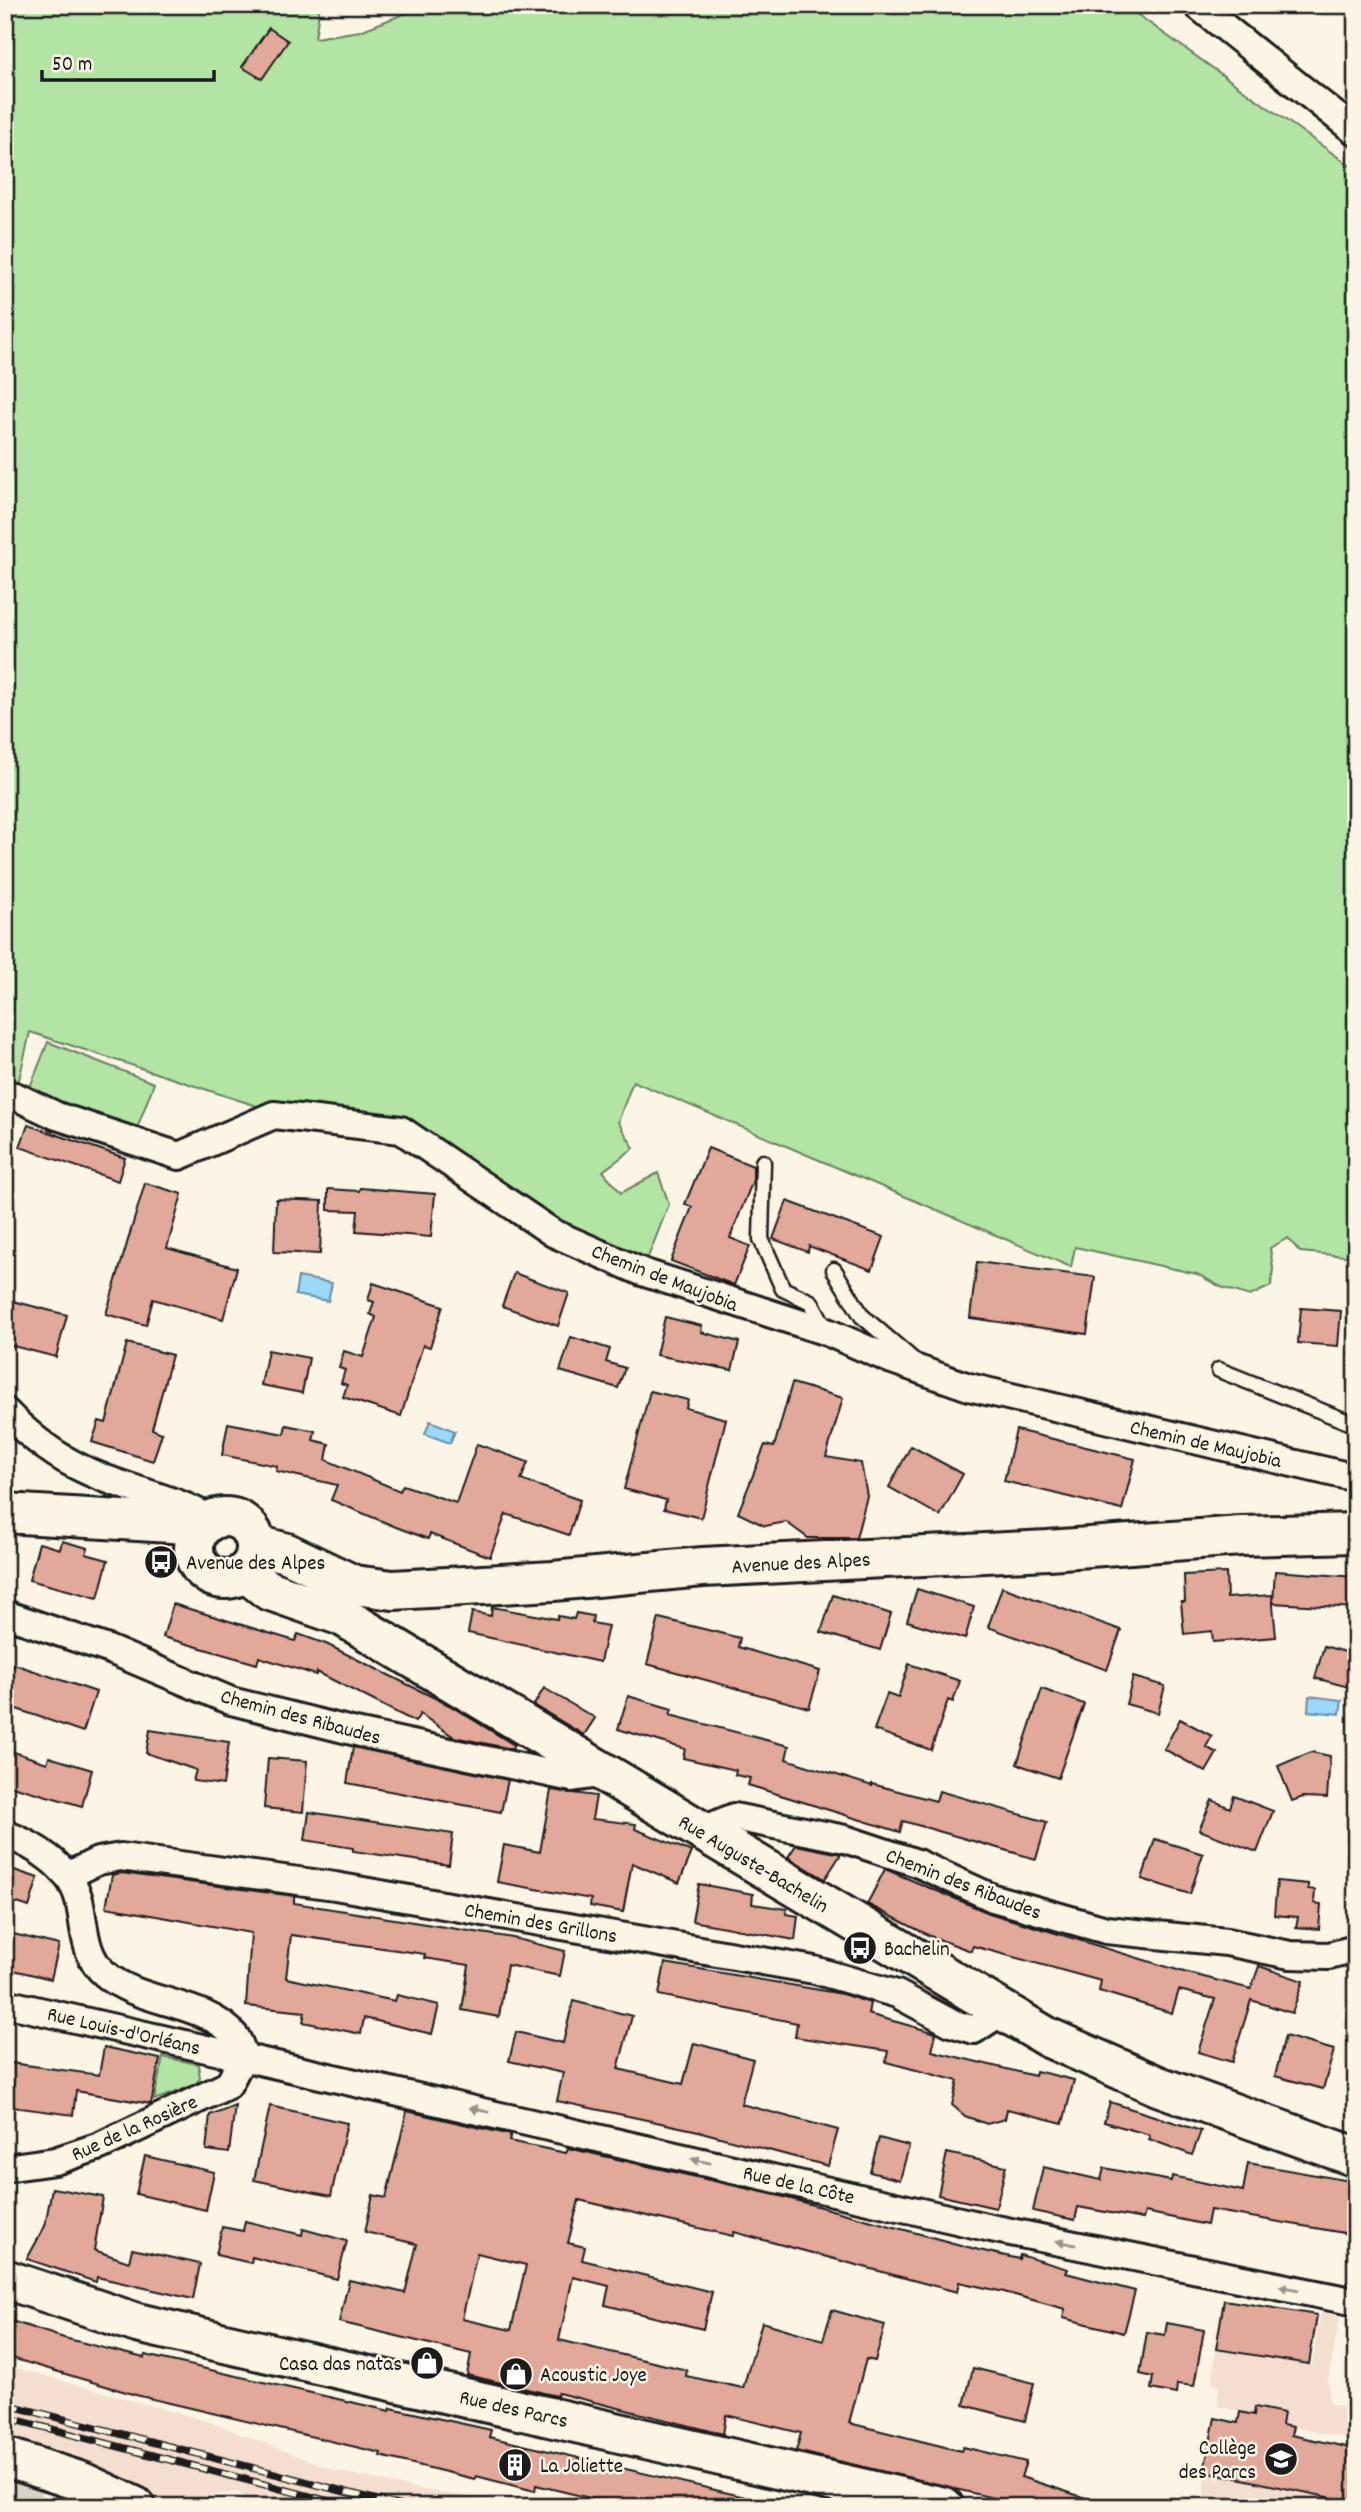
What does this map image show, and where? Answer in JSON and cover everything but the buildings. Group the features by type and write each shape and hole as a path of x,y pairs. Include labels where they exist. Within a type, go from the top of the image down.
{"main road":[{"path":"5,1513 92,1516 208,1523 231,1517 240,1521 254,1535 250,1558 228,1579 209,1574 92,1516"},
{"path":"202,1569 194,1551 198,1533 208,1523"},
{"name":"Avenue des Alpes","path":"250,1558 286,1553 354,1585 393,1590 553,1581 703,1567 1356,1533"},
{"name":"Rue Auguste-Bachelin","path":"250,1558 268,1590 342,1616 1077,2053 1356,2157"},
{"name":"Rue des Parcs","path":"5,2279 137,2323 944,2507"},
{"path":"13,2460 92,2507"},
{"path":"13,2460 82,2482 136,2507"}],"street":[{"path":"1197,5 1356,131"},
{"name":"Chemin de Maujobia","path":"5,1095 15,1096 57,1116 179,1156 274,1115 401,1130 553,1233 642,1272 827,1332 969,1387 1356,1478"},
{"path":"5,1411 46,1448 88,1471 189,1507 208,1523"},
{"name":"Chemin des Ribaudes","path":"5,1614 108,1649 231,1701 360,1733 572,1778 607,1773"},
{"name":"Chemin des Ribaudes","path":"701,1831 734,1816 845,1839 917,1863 993,1898 1106,1930 1227,1942 1290,1955 1329,1956 1355,1949"},
{"path":"5,1834 40,1850 67,1876 78,1897 93,1961 106,1975 124,1986 212,2020 235,2036 244,2056"},
{"name":"Chemin des Grillons","path":"67,1876 98,1861 121,1857 265,1875 814,1970 897,1994 951,2023 974,2030 1003,2011"},
{"name":"Rue Louis-d'Orléans","path":"5,2003 244,2056"},
{"name":"Rue de la Rosière","path":"5,2168 55,2161 100,2146 228,2085 244,2056"},
{"name":"Rue de la Côte","path":"244,2056 991,2228 1356,2302"}],"lane":[{"path":"763,1161 761,1239 783,1289 811,1302 827,1332"},
{"path":"834,1270 862,1316 881,1335 909,1353 925,1371"},
{"path":"1219,1370 1356,1425"}],"shaded area":[{"name":"Collège des Parcs","path":"1321,2312 1340,2317 1328,2380 1330,2404 1356,2408 1356,2440 1282,2425 1284,2413 1255,2407 1254,2415 1218,2406 1219,2387 1212,2383 1216,2349 1312,2365"},
{"path":"5,2365 210,2422 337,2471 413,2488 525,2507 264,2507 237,2492 169,2502 106,2472 5,2442"},
{"path":"1204,2471 1356,2503 1356,2507 1204,2507"}],"green space":[{"path":"5,5 320,5 315,38 360,31 427,5 1124,5 1356,170 1356,1257 1300,1252 1288,1238 1270,1248 1273,1268 1271,1286 1250,1296 1221,1287 1197,1274 1075,1247 1071,1267 633,1081 618,1122 634,1148 603,1171 621,1193 658,1173 669,1204 643,1270 553,1230 402,1127 275,1112 30,1032 16,1093 5,1092"},
{"path":"48,1042 154,1083 136,1131 29,1090"},
{"path":"163,2057 198,2064 200,2078 194,2086 154,2100"}],"water":[{"path":"298,1277 332,1283 328,1301 295,1295"},
{"path":"430,1421 455,1431 450,1443 425,1434"},
{"path":"1309,1696 1342,1700 1340,1714 1308,1711"}],"tunnel":[{"path":"5,2486 96,2507"}],"railway":[{"path":"5,2404 404,2507"},
{"path":"5,2417 351,2507"}],"place":[{"name":"Avenue des Alpes","path":"161,1562"},
{"name":"Bachelin","path":"860,1948"},
{"name":"Casa das natas","path":"427,2363"},
{"name":"Acoustic Joye","path":"516,2374"},
{"name":"Collège des Parcs","path":"1281,2459"},
{"name":"La Joliette","path":"515,2465"}]}
